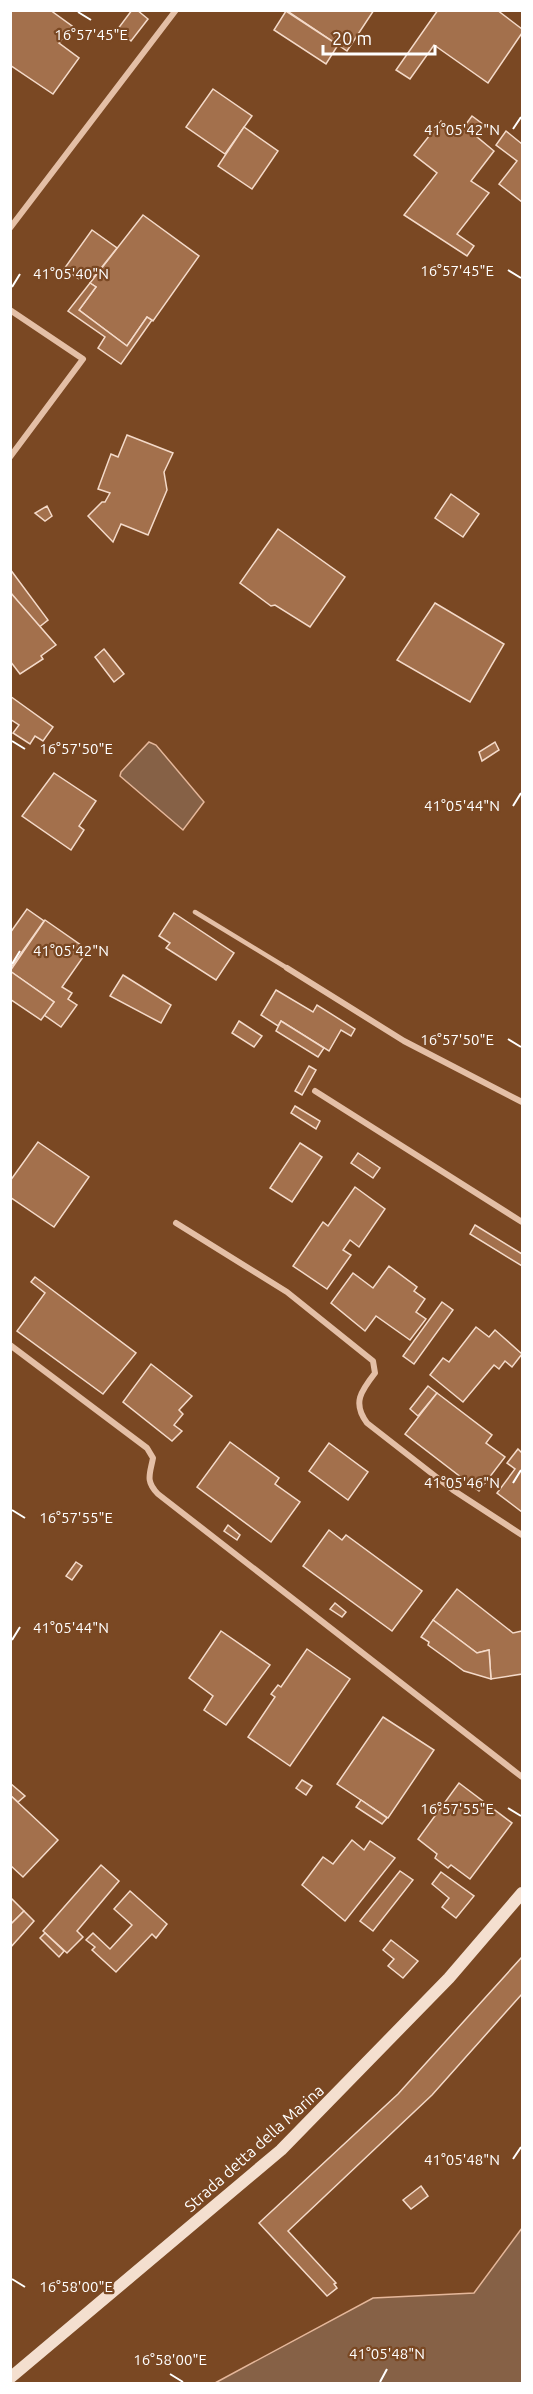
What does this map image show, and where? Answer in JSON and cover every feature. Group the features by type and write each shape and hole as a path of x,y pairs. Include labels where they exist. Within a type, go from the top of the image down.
{"street":[{"path":"10,228 176,10"},
{"path":"10,310 83,359 10,457"},
{"path":"287,968 404,1041 522,1102"},
{"path":"315,1091 522,1222"},
{"path":"176,1223 287,1292 373,1361 375,1373 358,1401 360,1413 367,1423 453,1490 522,1535"},
{"path":"10,1345 147,1448 153,1458 148,1478 150,1486 158,1494 522,1777"},
{"name":"Strada detta della Marina","path":"10,2378 281,2150 449,1978 522,1893"}],"lane":[{"path":"195,912 287,968"}],"shaded area":[{"path":"149,742 156,745 204,802 183,830 120,776 121,772"},
{"path":"522,2228 522,2383 215,2383 373,2298 474,2293"}],"building":[{"path":"10,10 50,10 72,26 59,43 79,58 53,94 10,65"},
{"path":"132,10 137,10 148,19 131,41 117,30"},
{"path":"286,10 374,10 347,51"},
{"path":"438,10 497,10 522,29 522,33 488,83 434,45 410,79 396,70"},
{"path":"286,11 338,45 326,64 274,30"},
{"path":"213,89 252,116 225,154 186,127"},
{"path":"472,116 484,125 476,136 494,151 471,181 489,193 457,234 474,246 467,256 404,215 437,173 414,155 441,121 458,135"},
{"path":"244,127 278,151 252,189 218,166"},
{"path":"506,131 522,144 522,202 499,184 517,161 496,145"},
{"path":"143,215 199,256 153,321 147,317 127,346 79,310 96,287 90,283"},
{"path":"92,230 117,248 94,277 85,271 79,279 64,269"},
{"path":"90,283 96,287 79,310 127,346 147,317 152,320 121,364 98,348 105,337 68,311"},
{"path":"127,435 173,453 164,472 167,490 148,535 121,524 113,542 88,516 102,502 105,502 110,493 98,489 111,454 118,457"},
{"path":"451,494 479,514 463,537 435,518"},
{"path":"47,506 52,516 45,521 35,513"},
{"path":"278,529 345,577 310,627 275,605 271,606 240,583"},
{"path":"10,569 48,620 38,628 10,592"},
{"path":"10,592 56,645 41,656 43,659 20,674 10,661"},
{"path":"435,603 504,644 470,702 397,660"},
{"path":"104,649 124,674 114,682 95,657"},
{"path":"10,696 53,727 43,741 35,736 30,744 13,733 19,725 10,719"},
{"path":"495,742 499,750 482,761 479,752"},
{"path":"54,773 96,801 79,826 84,830 71,850 22,816"},
{"path":"27,909 44,921 10,969 10,933"},
{"path":"174,913 234,953 216,980 166,948 170,943 159,936"},
{"path":"45,920 88,950 62,987 72,993 68,999 77,1005 61,1027 44,1015 54,1002 10,971"},
{"path":"10,971 54,1002 41,1020 10,999"},
{"path":"123,975 171,1005 161,1023 110,996"},
{"path":"276,990 313,1012 317,1005 355,1029 351,1036 341,1030 329,1051 281,1021 278,1026 261,1015"},
{"path":"239,1021 262,1036 254,1047 232,1033"},
{"path":"281,1021 324,1048 318,1057 276,1031"},
{"path":"309,1066 316,1070 302,1095 295,1091"},
{"path":"295,1106 320,1121 316,1129 291,1113"},
{"path":"38,1142 89,1177 54,1227 10,1197 10,1181"},
{"path":"300,1143 322,1157 292,1202 270,1188"},
{"path":"358,1153 380,1168 373,1178 351,1163"},
{"path":"355,1187 385,1209 359,1247 350,1240 343,1250 351,1255 327,1289 293,1266 323,1222 328,1226"},
{"path":"475,1225 522,1254 522,1266 470,1234"},
{"path":"389,1266 417,1287 414,1291 425,1299 416,1312 426,1319 410,1340 376,1316 365,1331 331,1303 353,1273 373,1288"},
{"path":"35,1277 136,1353 103,1394 17,1331 45,1293 31,1282"},
{"path":"442,1302 453,1310 414,1364 403,1356"},
{"path":"476,1327 489,1337 495,1330 522,1354 512,1367 505,1361 499,1369 494,1365 463,1402 430,1375 443,1358 449,1362"},
{"path":"151,1364 192,1396 179,1410 183,1414 174,1425 182,1431 172,1441 123,1402"},
{"path":"428,1386 437,1393 418,1416 410,1409"},
{"path":"437,1393 492,1435 486,1443 505,1457 479,1491 405,1434"},
{"path":"230,1442 279,1478 275,1484 300,1502 271,1542 197,1487"},
{"path":"329,1443 368,1472 348,1500 309,1471"},
{"path":"518,1449 522,1453 522,1512 497,1493 515,1469 507,1463"},
{"path":"228,1525 240,1535 237,1540 224,1531"},
{"path":"329,1530 342,1540 346,1535 422,1591 392,1631 303,1566"},
{"path":"76,1562 82,1566 72,1580 66,1576"},
{"path":"457,1589 513,1633 522,1631 522,1674 491,1679 489,1650 477,1653 433,1620"},
{"path":"335,1603 346,1612 342,1617 330,1609"},
{"path":"433,1620 477,1653 489,1650 491,1679 464,1671 428,1645 429,1642 421,1637"},
{"path":"221,1631 270,1665 226,1725 204,1710 213,1696 189,1678"},
{"path":"307,1649 350,1679 290,1766 248,1737 275,1697 271,1694 278,1685 281,1687"},
{"path":"383,1717 434,1750 388,1818 337,1784"},
{"path":"302,1780 312,1786 306,1795 296,1788"},
{"path":"10,1783 25,1796 18,1802 10,1795"},
{"path":"459,1783 512,1823 470,1879 451,1865 448,1868 435,1858 437,1854 418,1839"},
{"path":"10,1795 58,1840 23,1877 10,1865"},
{"path":"361,1800 387,1818 382,1824 356,1807"},
{"path":"352,1840 364,1850 370,1841 395,1858 345,1921 302,1885 323,1857 333,1864"},
{"path":"101,1865 119,1881 77,1931 83,1937 67,1953 43,1931"},
{"path":"400,1871 413,1880 373,1931 360,1921"},
{"path":"441,1872 474,1896 456,1918 442,1907 449,1898 432,1884"},
{"path":"130,1891 167,1924 156,1938 152,1934 116,1972 92,1950 95,1947 86,1940 93,1933 110,1949 132,1925 114,1909"},
{"path":"10,1897 24,1911 10,1925"},
{"path":"24,1911 34,1921 10,1948 10,1925"},
{"path":"45,1933 64,1951 59,1957 40,1938"},
{"path":"391,1940 418,1961 403,1978 388,1966 394,1959 383,1950"},
{"path":"522,1957 522,1994 432,2095 288,2231 336,2283 334,2284 337,2288 327,2296 259,2223 398,2094"},
{"path":"421,2186 428,2196 411,2209 403,2200"}]}
